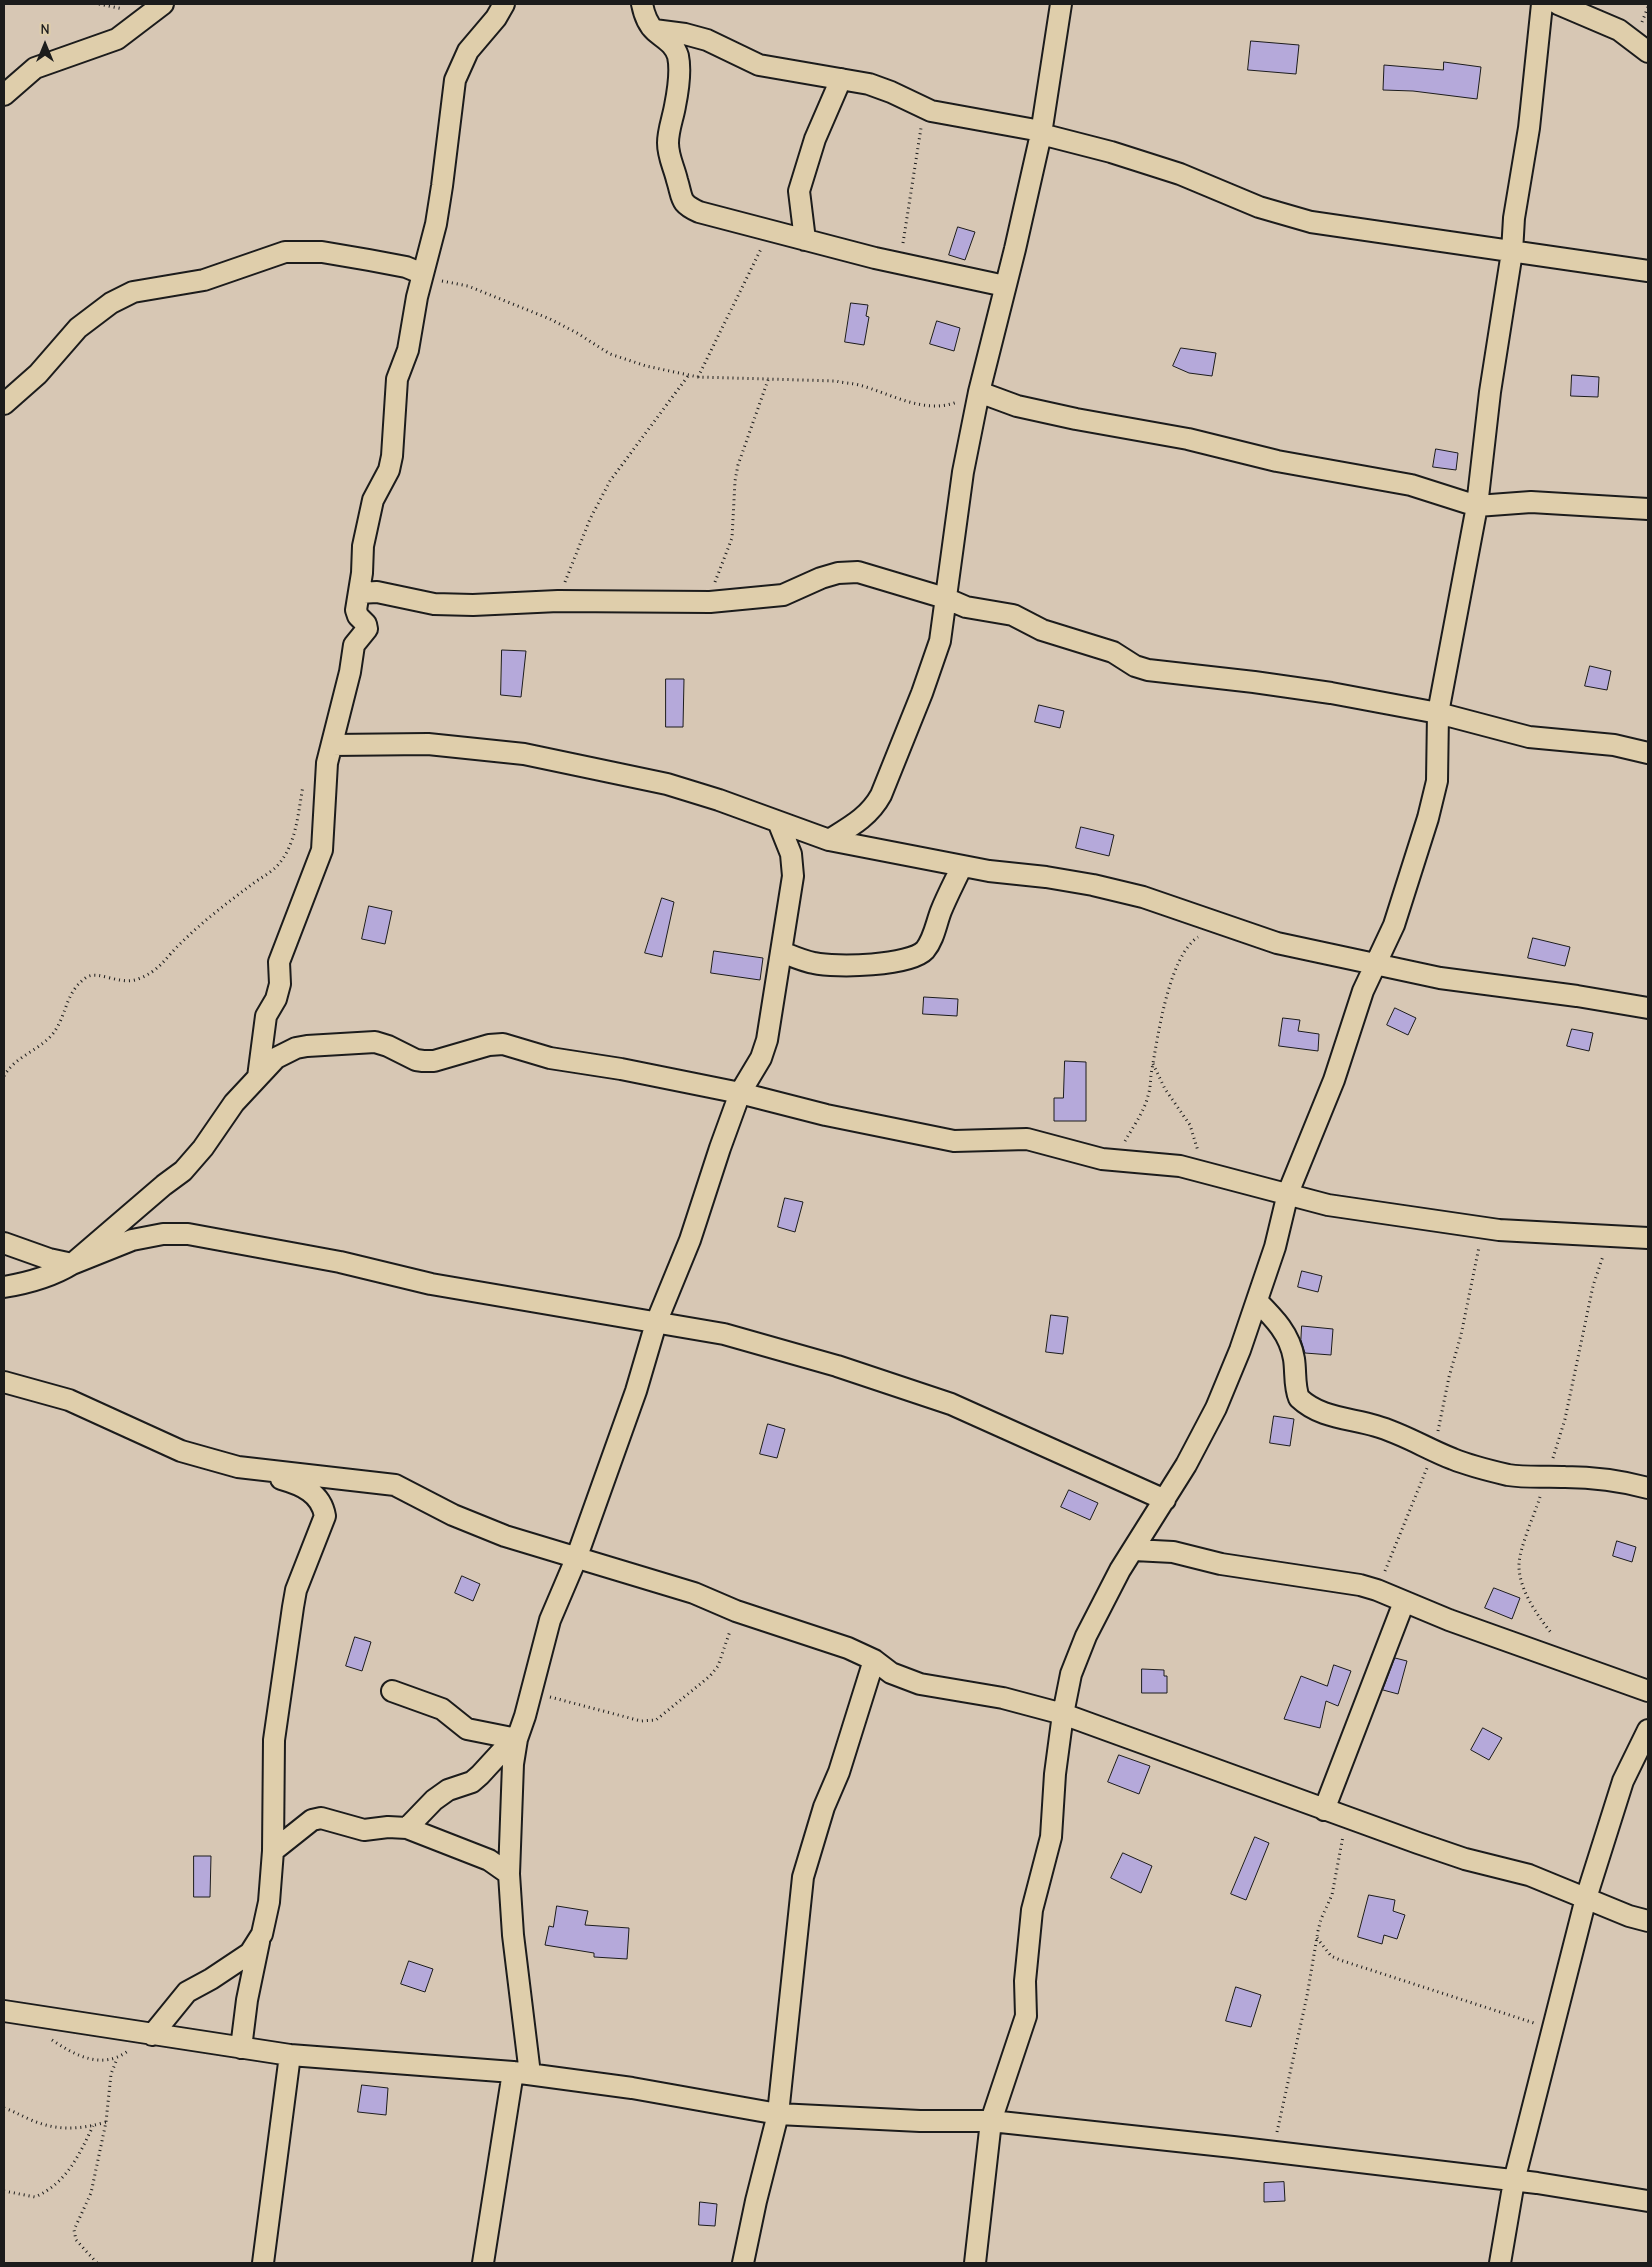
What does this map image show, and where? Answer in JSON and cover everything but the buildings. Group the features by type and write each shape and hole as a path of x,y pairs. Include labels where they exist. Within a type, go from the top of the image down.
{"street":[{"path":"4,95 35,68 117,38 162,4"},
{"path":"258,1077 266,1016 276,999 280,984 279,962 322,850 327,763 350,672 354,645 366,629 356,610 365,531 373,500 388,470 392,456 397,379 408,350 423,274 440,203 455,80 468,51 496,18 504,4"},
{"path":"642,4 646,19 653,30 671,42 677,54 679,65 676,105 668,142 670,158 678,181 680,196 686,206 699,212 805,240 1005,286"},
{"path":"829,840 863,819 874,808 922,694 940,641 963,472 979,392 1041,132 1061,4"},
{"path":"975,2263 991,2121 1026,2016 1025,1981 1032,1910 1051,1837 1055,1774 1063,1714 1071,1674 1086,1636 1107,1593 1186,1465 1216,1408 1240,1350 1257,1301 1275,1247 1288,1193 1334,1080 1363,991 1394,925 1428,818 1437,781 1438,713 1477,506 1490,392 1512,252 1514,218 1529,128 1542,4"},
{"path":"1558,4 1619,30 1648,52"},
{"path":"653,30 685,34 707,40 759,66 868,84 891,92 924,108 1041,132 1110,152 1180,174 1259,207 1311,222 1648,271"},
{"path":"805,240 799,191 815,139 841,79"},
{"path":"4,404 38,374 78,328 111,303 133,292 204,280 285,252 322,252 406,268 423,274"},
{"path":"979,392 1017,406 1076,419 1188,439 1276,461 1411,485 1477,506 1531,502 1648,509"},
{"path":"359,593 377,592 434,604 473,605 558,601 658,600 710,602 783,596 821,578 838,573 858,572 979,610 1013,615 1042,630 1113,652 1135,666 1148,670 1264,684 1438,713 1529,737 1614,746 1648,753"},
{"path":"332,745 428,744 524,754 667,784 727,803 780,824 829,840 962,866 1093,885 1143,896 1277,943 1440,978 1577,996 1648,1008"},
{"path":"483,2263 521,2073 509,1874 515,1738 530,1697 550,1620 576,1558 636,1391 656,1323 690,1240 740,1093 761,1058 767,1040 793,876 791,854 780,824"},
{"path":"782,952 815,963 832,965 894,962 915,958 925,949 935,932 941,912 962,866"},
{"path":"72,1264 164,1185 184,1171 203,1148 234,1103 276,1058 296,1048 307,1046 381,1043 416,1060 423,1061 434,1061 496,1044 550,1058 621,1069 740,1093 826,1115 954,1141 1027,1139 1078,1154 1114,1160 1180,1166 1328,1205 1483,1228 1648,1238"},
{"path":"4,1287 57,1273 72,1264 132,1240 163,1234 188,1234 340,1262 431,1284 724,1334 837,1366 942,1400 1165,1500"},
{"path":"4,1243 72,1264"},
{"path":"1257,1301 1282,1326 1294,1358 1299,1398 1309,1407 1320,1413 1378,1426 1413,1439 1455,1460 1507,1474 1530,1478 1574,1477 1632,1484 1648,1488"},
{"path":"4,1382 69,1400 181,1451 299,1484 316,1495 324,1508 325,1516 296,1590 293,1607 274,1740 273,1851 269,1902 247,2000 241,2048"},
{"path":"238,1466 395,1485 453,1515 505,1536 694,1593 736,1611 848,1648 874,1660 891,1673 920,1684 1003,1698 1063,1714 1346,1818 1465,1859 1529,1875 1648,1921"},
{"path":"1134,1550 1173,1552 1221,1564 1360,1585 1377,1590 1449,1620 1648,1691"},
{"path":"1324,1810 1404,1602"},
{"path":"743,2263 754,2208 778,2114 803,1877 824,1807 840,1772 874,1660"},
{"path":"392,1691 442,1709 467,1729 515,1738"},
{"path":"1500,2263 1514,2181 1586,1898 1623,1781 1648,1730"},
{"path":"407,1828 434,1800 448,1790 472,1782 515,1738"},
{"path":"273,1851 317,1818 364,1830 388,1827 407,1828 488,1860 509,1874"},
{"path":"152,2035 187,1992 212,1979 250,1953 260,1940"},
{"path":"4,2010 152,2035 290,2055 521,2073 632,2088 778,2114 920,2121 991,2121 1514,2181 1648,2201"},
{"path":"263,2263 290,2055"}],"path":[{"path":"900,263 924,108"},
{"path":"698,377 770,231"},
{"path":"423,274 468,286 550,320 577,333 610,354 646,366 688,376 836,381 859,385 921,404 953,403 979,392"},
{"path":"558,601 590,519 610,481 688,376"},
{"path":"710,602 716,578 732,538 735,481 738,465 768,380"},
{"path":"4,1076 14,1062 50,1037 64,1015 71,993 86,978 94,975 118,981 137,980 153,972 163,965 180,944 199,927 278,864 294,834 304,784"},
{"path":"1114,1160 1146,1104 1149,1095 1153,1064 1168,989 1183,953 1190,942 1220,923"},
{"path":"1153,1064 1165,1089 1190,1125 1204,1172"},
{"path":"1377,1590 1434,1451 1483,1228"},
{"path":"1552,1635 1537,1616 1525,1590 1519,1564 1565,1420 1593,1286 1600,1262 1615,1236"},
{"path":"530,1697 541,1695 555,1698 633,1720 656,1720 696,1690 718,1666 736,1611"},
{"path":"1273,2152 1307,1996 1320,1919 1332,1895 1346,1818"},
{"path":"1317,1938 1331,1956 1340,1960 1552,2028"},
{"path":"97,2263 76,2240 74,2230 91,2193 106,2122 111,2074 118,2059"},
{"path":"4,2108 48,2126 66,2129 93,2126 106,2122"},
{"path":"4,2191 35,2197 58,2184 75,2164 93,2126"}]}
